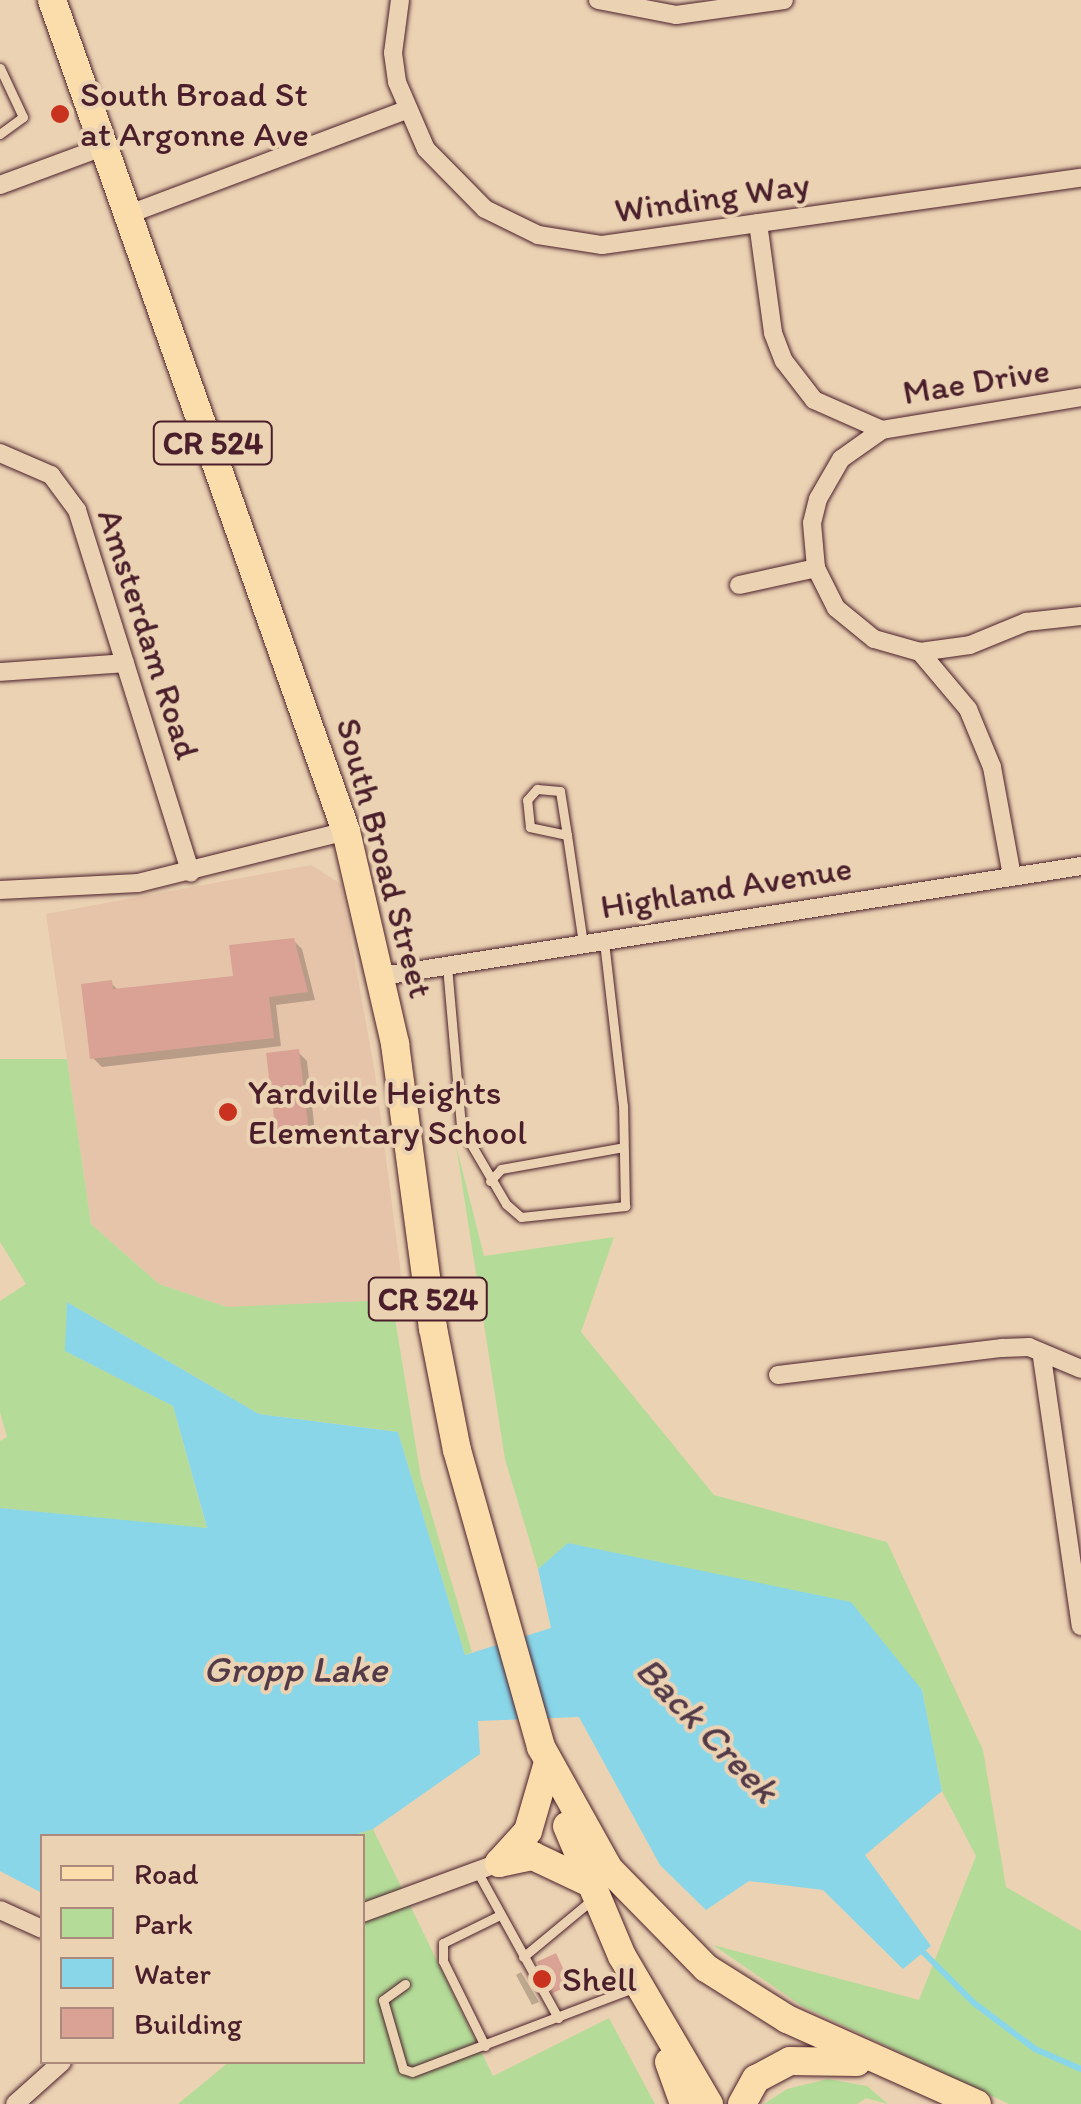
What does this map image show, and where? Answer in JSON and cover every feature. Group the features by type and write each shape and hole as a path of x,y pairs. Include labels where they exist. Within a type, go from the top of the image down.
{"main road":[{"name":"South Broad Street","path":"52,0 108,145 346,832 382,976 432,1328 500,1617 591,1890 622,1956 709,2104"},
{"name":"South Broad Street","path":"544,1755 609,1869 684,1949 774,2012 977,2104"},
{"path":"488,1867 528,1831 544,1755"},
{"path":"488,1867 533,1856 591,1890"},
{"path":"622,1956 684,2104"},
{"path":"742,2104 769,2070 814,2056 916,2077"}],"street":[{"name":"Winding Way","path":"400,0 393,53 406,110 426,150 462,191 538,234 602,245 1081,178"},
{"path":"598,0 676,15 784,0"},
{"path":"132,213 406,110"},
{"path":"0,184 108,145"},
{"path":"758,223 774,333 784,361 835,414 882,430"},
{"name":"Mae Drive","path":"882,430 1081,397"},
{"path":"882,430 842,459 818,499 816,568 853,626 874,639 920,652 970,645 1026,622 1081,616"},
{"name":"Amsterdam Road","path":"0,454 32,463 66,491 191,873"},
{"path":"739,585 816,568"},
{"path":"920,652 947,680 980,734 1012,876"},
{"path":"0,672 125,663"},
{"path":"0,890 138,883 346,832"},
{"name":"Highland Avenue","path":"382,976 1081,866"},
{"path":"778,1375 970,1351 1029,1348 1042,1357 1081,1369"},
{"path":"1042,1357 1081,1626"},
{"path":"365,1911 488,1867"},
{"path":"0,1910 40,1928"},
{"path":"15,2104 55,2067"}],"lane":[{"path":"0,68 23,117 0,134"},
{"path":"567,834 530,827 526,800 536,789 560,791 567,834 582,943"},
{"path":"446,966 460,1128 490,1181 521,1217 625,1206 619,1148 623,1106 603,940"},
{"path":"490,1181 501,1169 619,1148"},
{"path":"488,1867 500,1915 558,2018"},
{"path":"523,1956 591,1890"},
{"path":"485,2046 443,1961 444,1943 500,1915"},
{"path":"405,1984 383,2000 403,2069 412,2072 636,1987"}],"shaded area":[{"name":"Yardville Heights Elementary School","path":"311,865 341,884 375,1073 405,1305 227,1307 159,1284 91,1224 46,914"}],"green space":[{"path":"0,1059 67,1059 91,1224 159,1284 227,1307 367,1301 393,1306 421,1478 472,1652 465,1655 398,1432 259,1414 67,1302 66,1351 173,1406 207,1529 0,1508 0,1441 7,1437 0,1412 0,1301 26,1284 0,1242"},
{"path":"456,1145 484,1256 614,1237 581,1332 714,1495 887,1542 983,1750 1006,1887 1081,1931 1081,2104 1009,2104 802,2006 713,1945 919,2000 976,1856 942,1791 922,1690 569,1543 538,1569 505,1459"},
{"path":"373,1829 493,2076 609,2018 655,2104 178,2104 227,2064 365,2064 365,1834 357,1834"},
{"path":"828,2079 867,2086 888,2104 866,2098 857,2104 764,2104 787,2089"}],"water":[{"name":"Gropp Lake","path":"67,1302 259,1414 398,1432 465,1655 551,1628 538,1569 568,1543 851,1602 922,1690 942,1791 865,1855 931,1946 903,1969 823,1890 749,1881 706,1910 660,1865 579,1717 478,1721 480,1754 373,1829 357,1834 40,1834 40,1892 0,1871 0,1508 207,1528 173,1406 65,1351"}],"building":[{"path":"294,938 308,992 269,997 274,1038 90,1059 81,984 112,980 113,989 233,976 229,945"},
{"path":"299,1049 309,1133 284,1136 276,1134 266,1053"},
{"path":"556,1953 571,1985 552,1994 537,1962"}],"waterway":[{"name":"Back Creek","path":"918,1947 974,2003 1035,2049 1081,2069"}],"place":[{"name":"South Broad St at Argonne Ave","path":"60,114"},
{"name":"Yardville Heights Elementary School","path":"228,1112"},
{"name":"Shell","path":"542,1979"}]}
